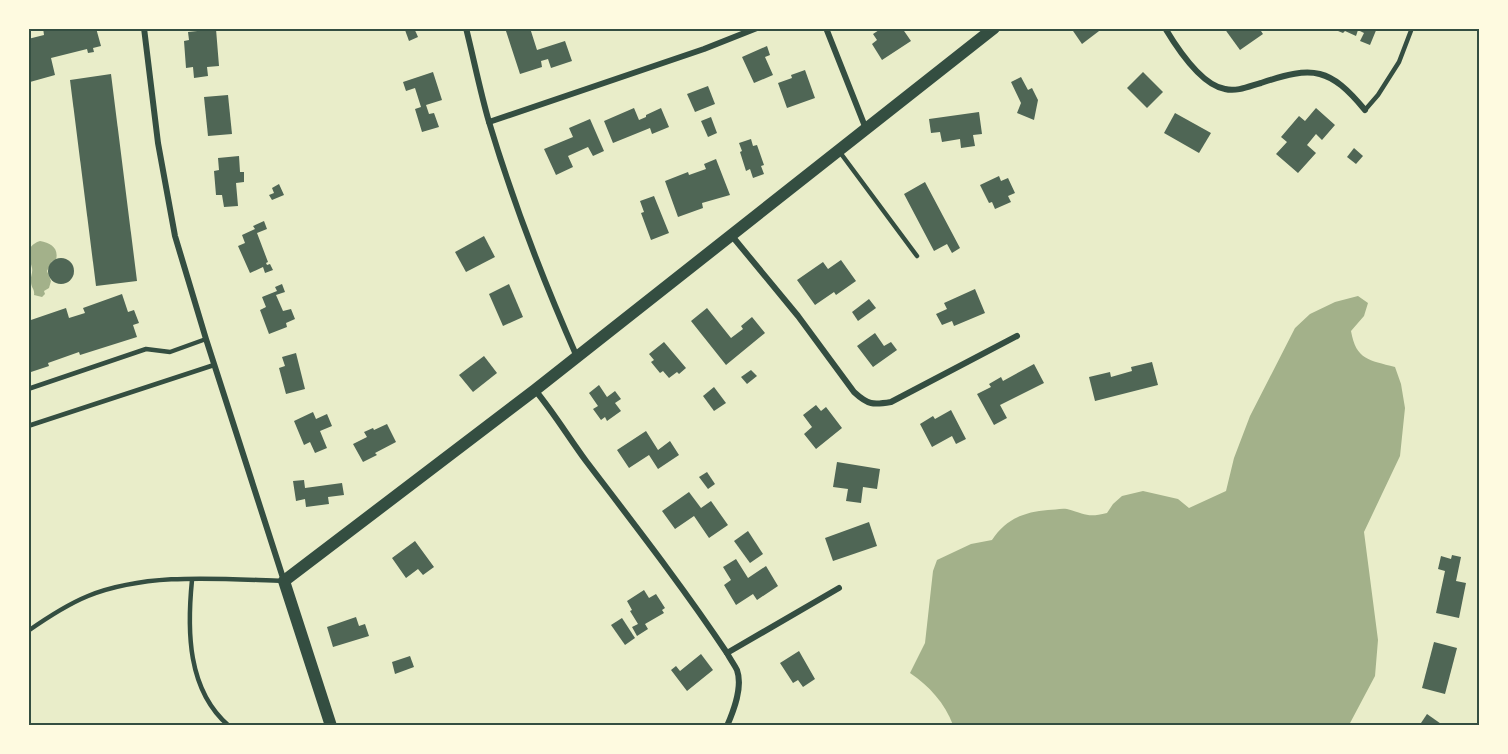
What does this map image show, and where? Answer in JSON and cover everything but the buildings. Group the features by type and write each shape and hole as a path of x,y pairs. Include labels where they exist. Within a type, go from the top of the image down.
{"main road":[{"path":"331,726 284,581 535,390 994,28"}],"street":[{"path":"144,28 166,192 175,236 284,581"},
{"path":"466,28 489,122 553,301 577,357"},
{"path":"489,122 694,53 757,28"},
{"path":"826,28 866,129"},
{"path":"1165,28 1194,69 1223,89 1233,90 1304,71 1314,72 1326,76 1347,89 1365,111"},
{"path":"732,236 798,316 854,392 866,402 879,404 891,402 1017,336"},
{"path":"535,390 654,551 737,671 734,710 727,726"},
{"path":"727,654 839,588"}],"lane":[{"path":"1365,111 1399,62 1412,28"},
{"path":"839,151 917,256"},
{"path":"28,389 146,349 170,352 206,339"},
{"path":"28,426 214,365"},
{"path":"28,631 64,608 100,592 136,584 192,580 284,581"},
{"path":"192,580 189,612 190,642 196,668 205,698 229,726"}],"shaded area":[{"path":"40,241 53,247 57,256 47,271 51,281 42,297 34,295 29,256 32,246"},
{"path":"1358,296 1368,303 1364,316 1351,331 1353,341 1365,357 1395,367 1401,384 1405,408 1400,456 1364,532 1378,640 1375,676 1349,725 953,725 946,709 936,696 910,673 925,643 933,571 937,560 971,544 992,540 1010,522 1031,513 1065,509 1087,515 1107,513 1122,496 1143,491 1178,499 1189,508 1226,491 1234,458 1250,416 1295,328 1310,314 1335,302"}]}
